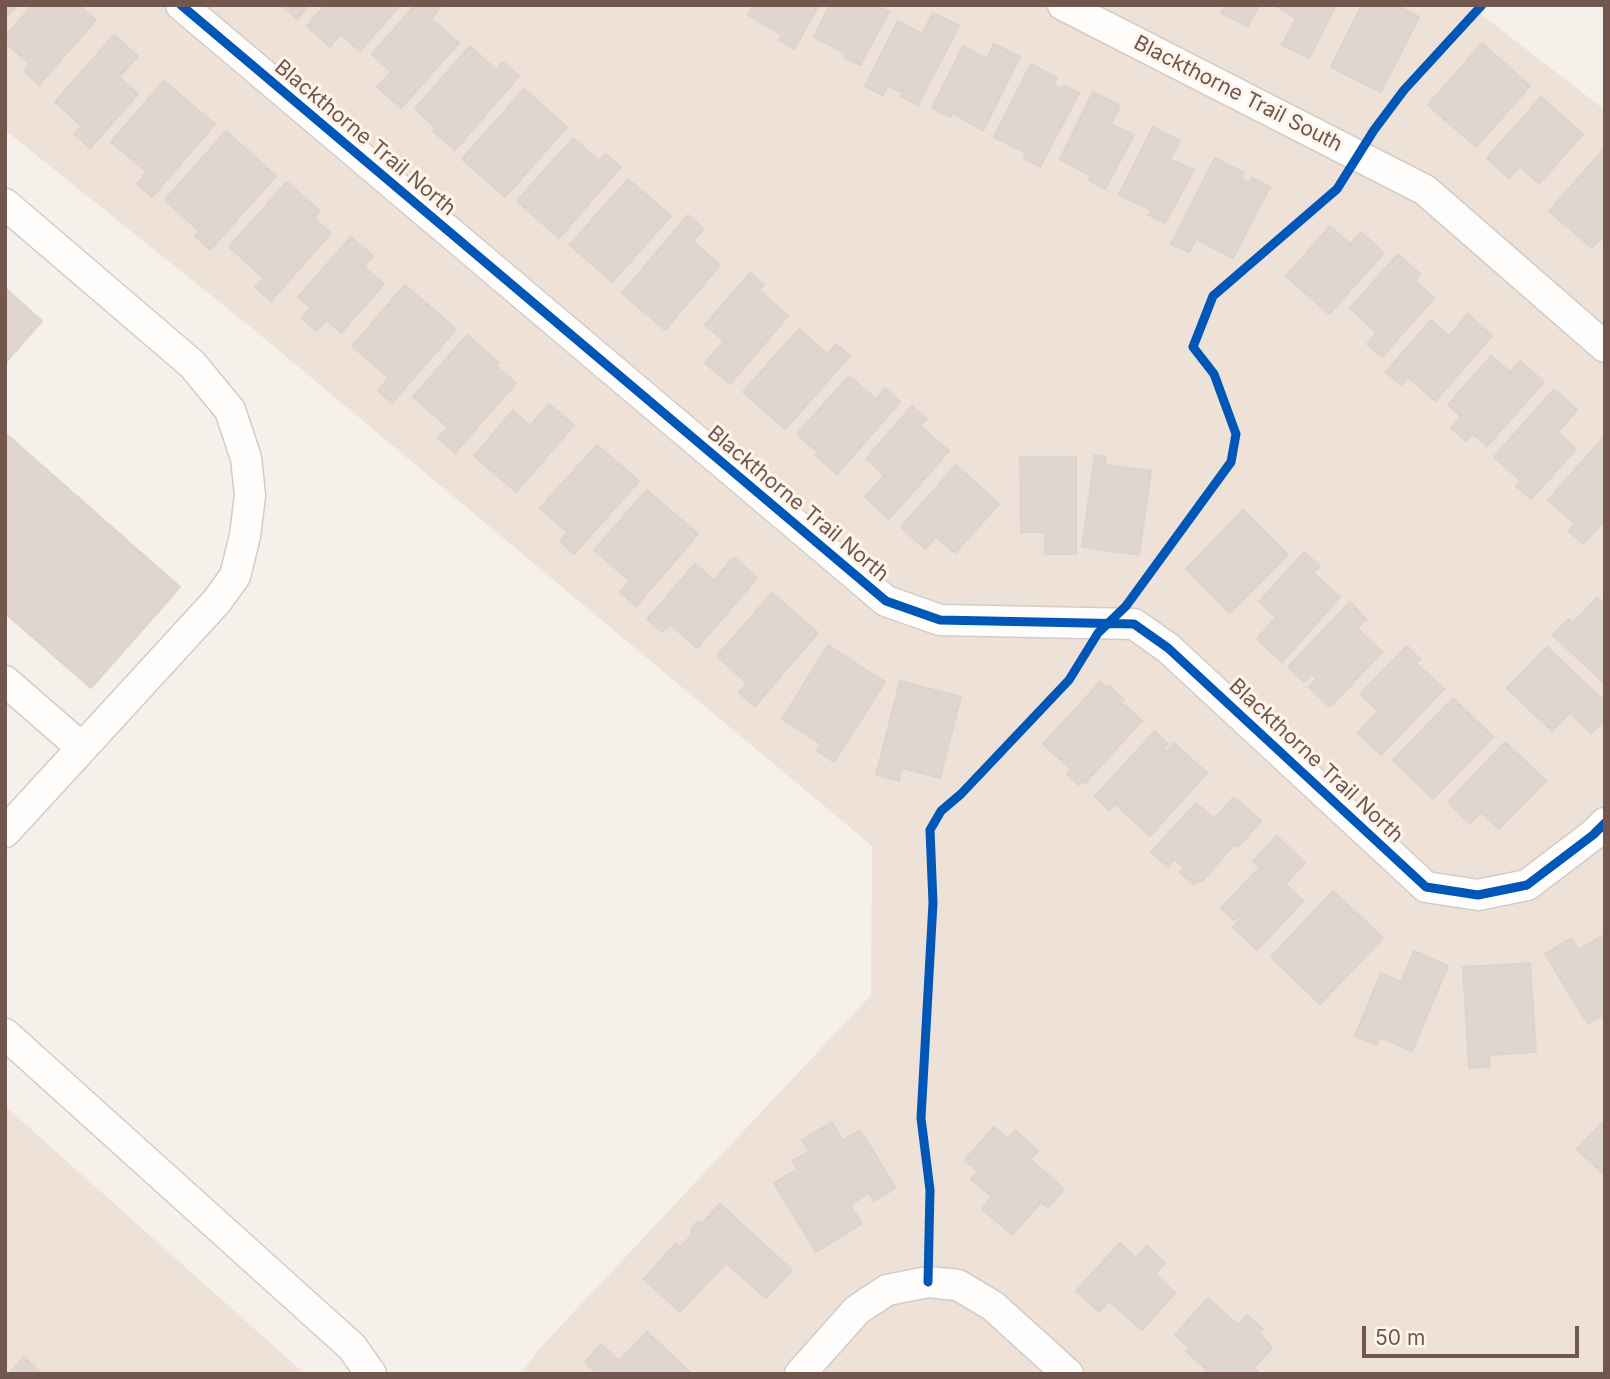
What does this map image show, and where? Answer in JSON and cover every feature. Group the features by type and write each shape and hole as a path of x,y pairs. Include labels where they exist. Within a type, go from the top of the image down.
{"street":[{"name":"Blackthorne Trail North","path":"181,5 886,601 940,620 1134,624 1168,648 1426,887 1478,895 1527,886 1601,834"},
{"name":"Blackthorne Trail South","path":"1063,5 1425,190 1605,346"},
{"path":"5,204 192,364 230,410 246,458 250,495 245,536 235,576 217,601 82,748 10,817"},
{"path":"5,681 82,748"},
{"path":"5,1034 352,1347 366,1364 370,1374"},
{"path":"800,1374 857,1310 887,1290 928,1282 958,1285 993,1306 1068,1374"}],"shaded area":[{"path":"5,5 1469,5 1605,110 1605,1374 520,1374 540,1348 871,995 872,846 253,329 5,130"},
{"path":"5,1106 305,1374 5,1374"}],"building":[{"path":"5,5 17,5 5,19"},
{"path":"33,5 79,5 96,20 39,85 24,71 30,64 5,42 5,36"},
{"path":"281,5 309,5 297,19"},
{"path":"325,5 400,5 360,51 340,34 330,47 307,26"},
{"path":"415,5 439,5 441,7 431,19 459,43 401,108 377,87 391,72 372,54"},
{"path":"753,5 819,5 794,49 779,40 782,35 748,15"},
{"path":"830,5 875,5 889,12 860,65 844,57 846,53 814,37"},
{"path":"1225,5 1259,5 1248,26 1221,13"},
{"path":"1274,5 1336,5 1309,58 1282,45 1296,18"},
{"path":"1362,5 1396,5 1419,17 1381,92 1331,67"},
{"path":"933,13 959,26 918,105 901,96 903,93 888,86 883,95 865,86 898,21 922,34"},
{"path":"114,35 138,56 119,77 138,94 90,148 74,134 82,126 55,102"},
{"path":"1482,43 1530,86 1476,147 1428,105"},
{"path":"994,44 1020,57 983,131 953,113 950,117 932,108 963,46 987,59"},
{"path":"470,46 496,70 503,62 519,76 455,150 433,131 436,128 415,109"},
{"path":"1031,64 1057,78 1053,85 1062,89 1064,85 1079,93 1040,167 1024,158 1026,153 994,137"},
{"path":"164,81 215,124 152,197 137,184 147,172 111,142"},
{"path":"524,89 567,127 505,197 462,159"},
{"path":"1093,92 1120,106 1111,124 1134,135 1105,189 1089,180 1091,176 1060,159"},
{"path":"1541,97 1583,134 1539,184 1520,166 1509,178 1487,158"},
{"path":"1153,127 1180,141 1170,159 1194,170 1165,223 1149,215 1151,210 1119,195"},
{"path":"226,131 276,176 210,250 195,236 199,231 165,200"},
{"path":"573,138 599,161 606,154 621,167 559,238 517,201"},
{"path":"1605,148 1605,234 1592,248 1549,211"},
{"path":"1215,158 1244,173 1241,179 1249,183 1252,178 1270,187 1233,258 1196,239 1189,252 1171,244"},
{"path":"628,179 671,216 612,282 570,245"},
{"path":"287,182 320,211 314,218 331,233 271,301 255,287 264,278 229,247"},
{"path":"688,215 704,229 693,241 720,265 665,330 622,293"},
{"path":"1330,226 1350,244 1361,232 1384,253 1329,314 1286,276"},
{"path":"351,237 373,256 364,267 384,284 341,333 326,320 316,331 301,318 311,308 298,297"},
{"path":"1398,254 1420,274 1415,281 1434,298 1382,357 1367,344 1377,333 1350,308"},
{"path":"750,273 764,285 759,290 788,316 730,384 705,363 724,341 705,325"},
{"path":"405,285 456,329 392,403 378,391 389,378 352,346"},
{"path":"5,288 42,321 5,363"},
{"path":"1468,314 1492,336 1435,401 1408,377 1401,385 1386,372 1431,320 1449,336"},
{"path":"799,329 827,354 836,344 850,356 785,429 743,392"},
{"path":"467,335 499,363 496,366 516,383 455,453 438,438 448,427 413,397"},
{"path":"1491,356 1510,372 1520,361 1544,382 1487,446 1473,434 1466,441 1451,428 1461,416 1448,405"},
{"path":"849,376 876,399 885,388 900,402 837,474 815,455 817,452 797,434"},
{"path":"1554,389 1577,410 1558,432 1576,449 1531,499 1516,486 1521,481 1494,457"},
{"path":"549,404 574,425 516,492 474,456 513,410 530,426"},
{"path":"912,406 927,419 920,426 949,451 889,519 865,497 884,475 866,459"},
{"path":"5,433 180,587 91,688 5,613"},
{"path":"1605,436 1605,520 1583,544 1569,531 1575,524 1548,500"},
{"path":"597,445 639,481 574,554 560,541 567,532 540,508"},
{"path":"1095,455 1106,457 1105,465 1151,471 1139,555 1082,547"},
{"path":"1020,457 1076,457 1076,554 1045,554 1045,532 1021,532"},
{"path":"956,465 999,504 955,553 936,537 925,549 901,527"},
{"path":"647,490 698,534 636,606 620,592 630,581 594,550"},
{"path":"1243,510 1288,555 1230,613 1186,569"},
{"path":"1304,552 1320,566 1313,573 1340,597 1282,662 1257,639 1276,617 1259,602"},
{"path":"734,557 757,578 697,648 670,624 662,632 647,619 695,564 714,580"},
{"path":"772,593 818,633 755,706 739,693 747,683 717,656"},
{"path":"1597,598 1605,605 1605,684 1553,635 1569,619 1573,623"},
{"path":"1350,602 1366,619 1357,628 1382,652 1330,707 1309,687 1317,679 1311,674 1304,682 1288,667"},
{"path":"828,645 885,682 834,762 817,751 821,744 782,719"},
{"path":"1407,646 1420,659 1416,663 1444,689 1381,755 1358,733 1378,711 1360,694"},
{"path":"1547,647 1605,702 1605,720 1591,733 1570,713 1552,731 1507,688"},
{"path":"900,681 961,697 940,778 902,768 899,781 876,775"},
{"path":"1100,682 1107,688 1109,686 1124,700 1121,702 1142,721 1085,783 1083,781 1079,785 1067,774 1071,769 1043,744"},
{"path":"1453,698 1493,737 1433,799 1393,760"},
{"path":"1155,731 1168,744 1163,749 1166,752 1174,743 1207,773 1150,836 1115,804 1109,810 1095,796"},
{"path":"1505,742 1546,781 1499,829 1481,812 1470,824 1448,802"},
{"path":"1234,797 1261,821 1238,847 1235,844 1201,882 1198,880 1194,885 1180,872 1184,868 1175,859 1168,867 1151,852 1196,803 1214,819"},
{"path":"1277,836 1305,863 1285,884 1303,901 1257,950 1233,927 1241,919 1238,916 1234,920 1221,908 1260,867 1253,861"},
{"path":"1333,891 1383,938 1320,1004 1271,957"},
{"path":"1601,936 1605,941 1605,1014 1588,1024 1545,954 1571,938 1579,950"},
{"path":"1414,951 1448,966 1412,1051 1380,1037 1377,1045 1355,1036 1381,973 1401,982"},
{"path":"1530,963 1536,1052 1489,1055 1490,1067 1469,1068 1463,967"},
{"path":"1605,1120 1605,1176 1577,1149"},
{"path":"832,1122 843,1140 860,1130 896,1188 874,1201 869,1193 850,1205 862,1224 816,1252 774,1183 797,1169 792,1161 809,1151 802,1140"},
{"path":"994,1127 1008,1139 1015,1130 1038,1151 1030,1159 1064,1189 1048,1208 1041,1202 1012,1235 982,1209 992,1197 971,1179 978,1171 965,1160"},
{"path":"720,1204 792,1270 766,1298 726,1263 680,1312 644,1279 676,1243 680,1247 691,1236 691,1229 697,1222 702,1223"},
{"path":"1120,1243 1136,1258 1147,1246 1165,1263 1155,1274 1175,1293 1142,1330 1109,1301 1099,1312 1076,1291"},
{"path":"1208,1298 1238,1325 1247,1315 1263,1329 1257,1335 1261,1334 1272,1348 1254,1368 1260,1374 1202,1374 1206,1369 1186,1351 1189,1348 1175,1335"},
{"path":"647,1332 692,1374 597,1374 585,1362 601,1344 619,1361"},
{"path":"24,1357 42,1374 9,1374"}],"cycle path":[{"path":"181,5 886,601 940,620 1134,624 1168,648 1426,887 1478,895 1527,885 1605,823"},
{"path":"928,1282 930,1190 921,1118 933,903 930,830 941,811 961,794 1069,680 1098,633 1126,606 1231,462 1236,434 1214,374 1193,347 1213,296 1337,189 1374,130 1404,90 1482,5"}]}
